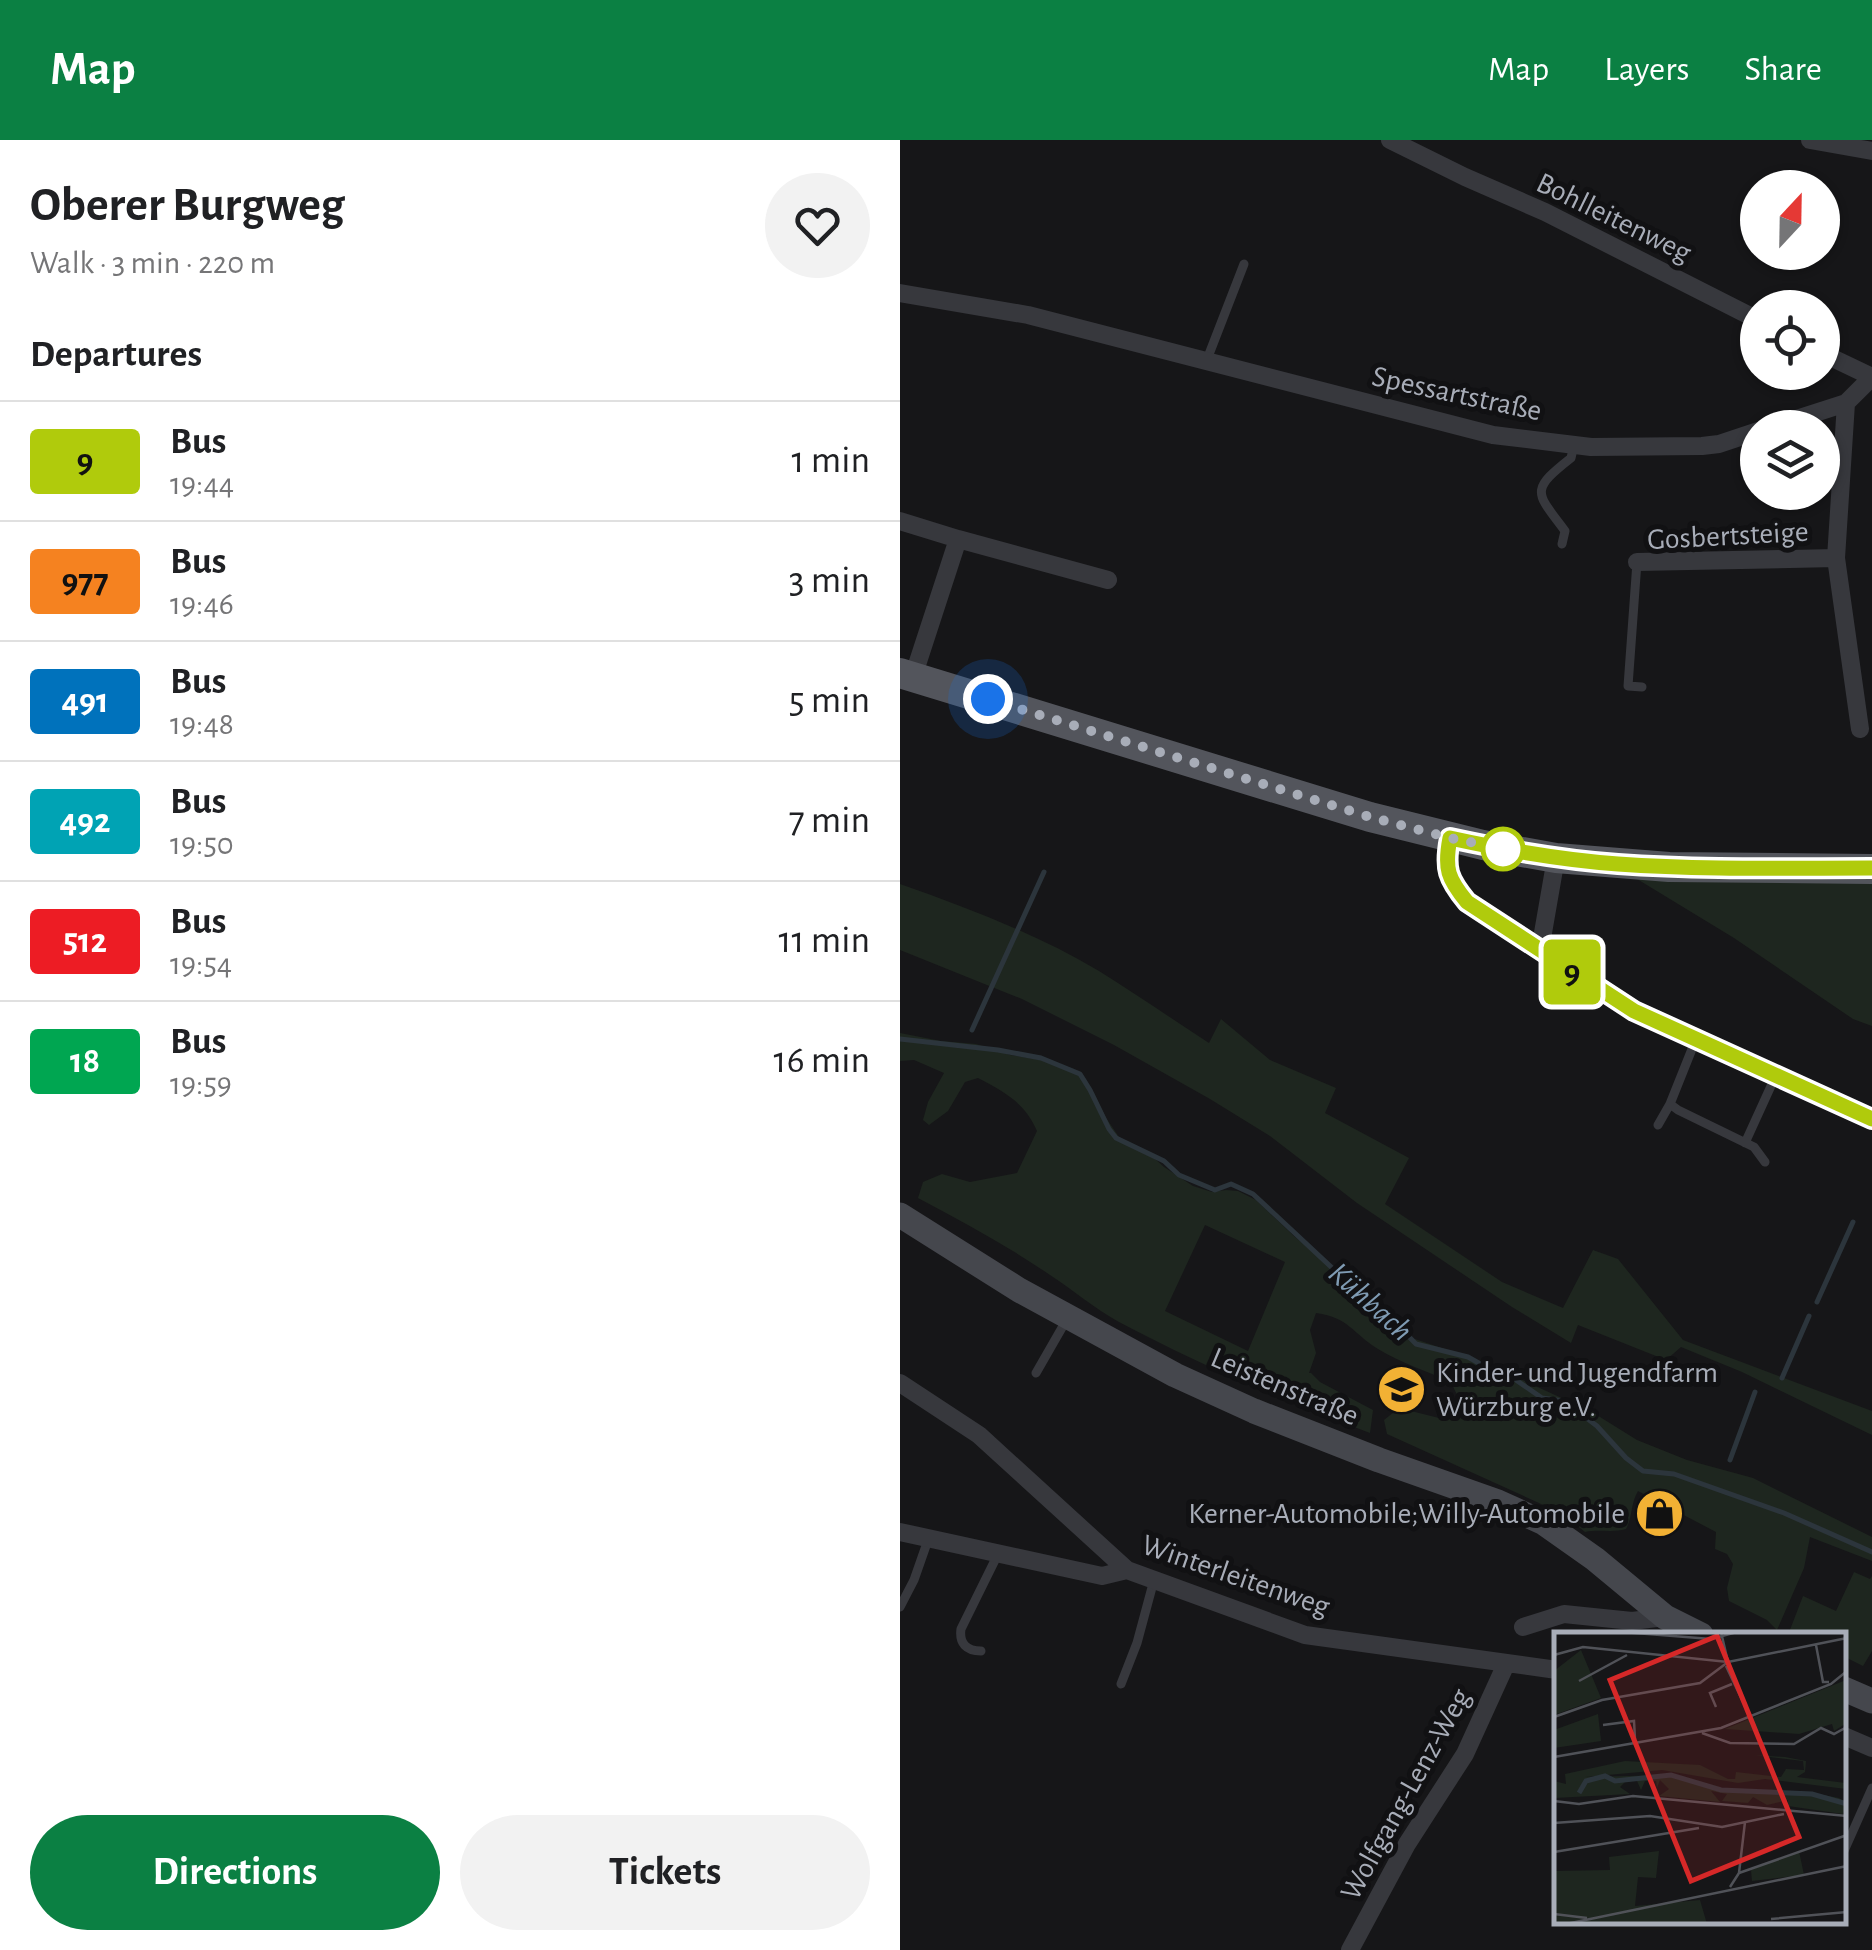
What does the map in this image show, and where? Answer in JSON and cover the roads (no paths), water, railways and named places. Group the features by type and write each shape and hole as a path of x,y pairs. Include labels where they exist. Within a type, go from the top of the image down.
{"main road":[{"path":"907,675 1450,838 1556,858 1669,867 1872,868"},
{"name":"Leistenstraße","path":"900,1215 1019,1290 1175,1376 1254,1412 1498,1502 1544,1523 1666,1616 1695,1632"},
{"path":"1847,1690 1872,1702"}],"street":[{"name":"Bohlleitenweg","path":"1390,140 1545,212 1740,311"},
{"path":"1810,140 1872,152"},
{"name":"Spessartstraße","path":"900,293 1028,315 1493,435 1591,447 1702,446 1740,438"},
{"path":"1823,410 1846,402 1872,377 1840,361"},
{"name":"Gosbertsteige","path":"1846,402 1836,558 1860,728"},
{"path":"900,521 1108,580"},
{"path":"907,675 958,538"},
{"name":"Gosbertsteige","path":"1637,562 1836,558"},
{"path":"1450,838 1448,871 1467,902 1634,1011 1872,1119"},
{"path":"1540,950 1556,858"},
{"name":"Winterleitenweg","path":"900,1383 979,1435 1127,1570 1305,1634 1554,1670"},
{"path":"900,1532 1102,1576 1127,1570"},
{"path":"1522,1627 1564,1614 1632,1621 1666,1616"},
{"name":"Wolfgang-Lenz-Weg","path":"1350,1950 1408,1844 1464,1754 1506,1664"},
{"path":"1847,1677 1872,1688"},
{"path":"1847,1737 1872,1748"}],"lane":[{"path":"1206,362 1244,264"},
{"path":"1562,544 1565,531 1541,498 1541,490 1571,458 1574,445"},
{"name":"Gosbertsteige","path":"1637,562 1628,686 1642,687"},
{"path":"1658,1125 1696,1040"},
{"path":"1745,1143 1776,1075"},
{"path":"1670,1104 1754,1147 1766,1162"},
{"path":"1036,1373 1068,1316"},
{"path":"900,1607 928,1540"},
{"path":"980,1651 964,1646 961,1629 998,1554"},
{"path":"1121,1684 1138,1643 1154,1580"},
{"path":"1847,1843 1872,1788"}],"waterway":[{"path":"972,1030 1044,872"},
{"name":"Kühbach","path":"900,1039 1041,1058 1080,1074 1116,1138 1164,1161 1179,1175 1215,1190 1231,1184 1253,1194 1416,1344 1468,1357 1503,1371 1542,1398 1564,1401 1597,1426 1643,1471 1674,1474 1784,1513 1872,1552"},
{"path":"1817,1302 1853,1222"},
{"path":"1782,1378 1809,1316"},
{"path":"1730,1460 1755,1392"}],"place":[{"name":"Kinder- und Jugendfarm Würzburg e.V.","path":"1401,1389"},
{"name":"Kerner-Automobile;Willy-Automobile","path":"1660,1513"}]}
